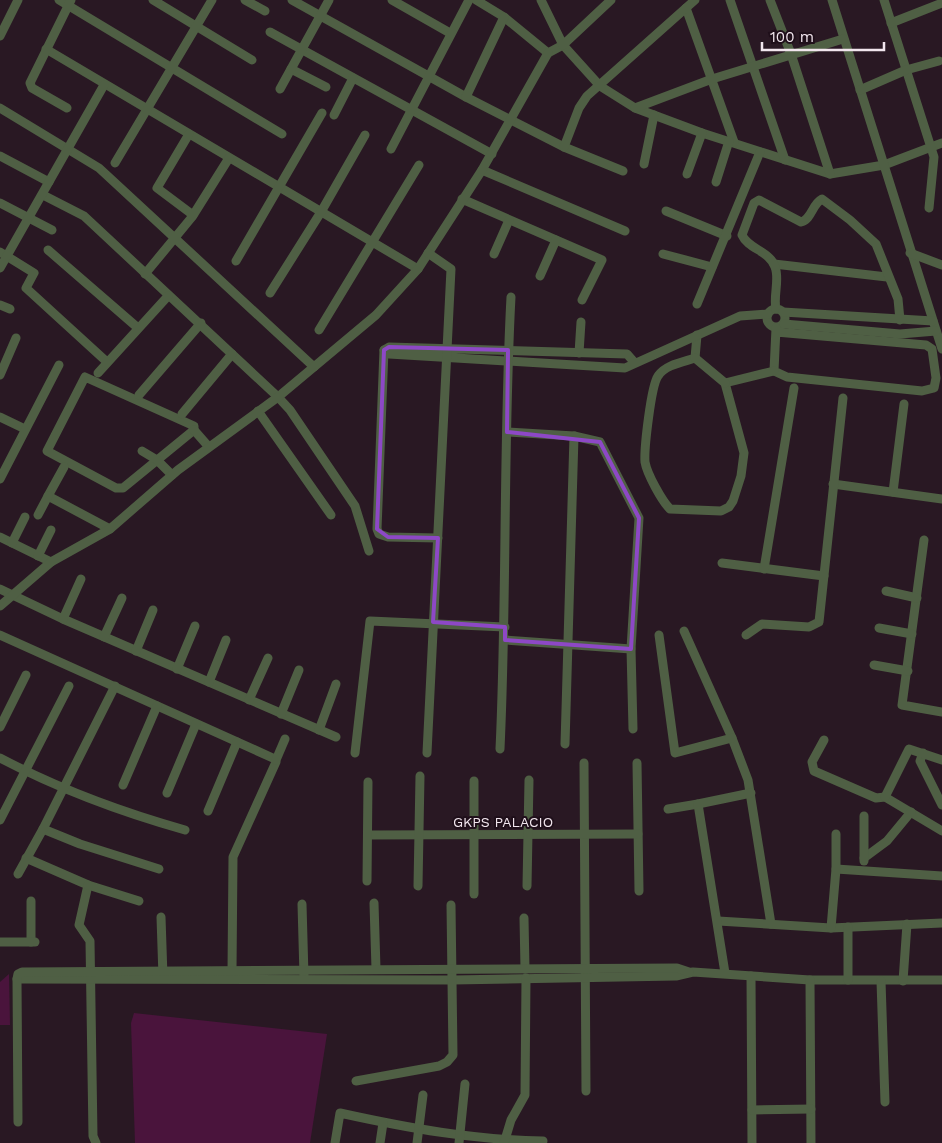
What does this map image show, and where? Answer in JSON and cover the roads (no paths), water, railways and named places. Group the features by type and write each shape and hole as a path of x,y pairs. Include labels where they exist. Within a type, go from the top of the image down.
{"street":[{"path":"0,36 18,0"},
{"path":"59,0 70,3 282,134"},
{"path":"153,0 252,60"},
{"path":"115,164 212,0"},
{"path":"245,0 265,11"},
{"path":"292,0 511,122 623,171"},
{"path":"280,89 329,0"},
{"path":"392,0 450,34"},
{"path":"391,148 469,0"},
{"path":"476,0 504,17 548,53"},
{"path":"541,0 563,45 600,86 635,108 654,116 830,174 884,165 942,143"},
{"path":"0,606 10,595 50,562 110,529 208,446 278,396 376,315 418,269 492,154 548,53 563,45 611,0"},
{"path":"564,146 583,102 695,0"},
{"path":"730,0 785,160"},
{"path":"770,0 791,54 830,174"},
{"path":"832,0 910,253 942,349"},
{"path":"884,0 938,167 929,208"},
{"path":"68,108 30,86 46,49 70,3"},
{"path":"891,23 942,3"},
{"path":"686,8 712,79 731,141 716,182"},
{"path":"466,97 504,17"},
{"path":"270,32 492,154"},
{"path":"635,108 712,79 843,39"},
{"path":"46,49 418,269"},
{"path":"860,90 906,70 939,61"},
{"path":"291,69 326,86"},
{"path":"334,115 353,78"},
{"path":"0,268 3,254 42,195 104,85"},
{"path":"0,108 99,168 176,237 314,367"},
{"path":"236,262 322,113"},
{"path":"644,164 654,116"},
{"path":"687,174 702,133"},
{"path":"189,134 157,188 193,215"},
{"path":"270,293 322,212 365,135"},
{"path":"696,304 727,236 760,152"},
{"path":"0,156 49,182"},
{"path":"145,274 193,215 229,158"},
{"path":"319,330 419,165"},
{"path":"482,170 625,231"},
{"path":"42,195 84,216 168,296 201,323 278,396 290,410 354,506 369,551"},
{"path":"462,199 602,260 582,300"},
{"path":"726,383 774,371 787,378 922,391 934,388 936,378 932,349 926,345 779,328 768,324 776,312 776,268 770,258 745,240 742,235 754,203 758,200 801,222 806,221 822,199 850,220 876,244 887,277 898,300 900,320"},
{"path":"0,203 27,219 52,230"},
{"path":"666,211 727,236"},
{"path":"494,254 509,220"},
{"path":"540,276 556,240"},
{"path":"48,250 138,328"},
{"path":"427,754 450,270 428,253"},
{"path":"910,253 942,265"},
{"path":"3,254 34,273 26,288 107,362"},
{"path":"662,254 712,267"},
{"path":"774,264 887,277"},
{"path":"98,373 168,296"},
{"path":"500,749 505,640 508,350 511,297"},
{"path":"0,305 10,309"},
{"path":"438,538 388,537 379,534 377,529 384,350 389,347 508,361 625,368 634,362 740,316 776,312 900,320 933,320"},
{"path":"774,371 779,328 786,318 776,312"},
{"path":"579,353 580,322"},
{"path":"139,395 201,323"},
{"path":"779,328 900,334 936,331"},
{"path":"695,358 697,335"},
{"path":"0,374 16,338"},
{"path":"445,353 508,350 627,354 634,362"},
{"path":"182,414 232,354"},
{"path":"695,358 726,383 744,453 741,476 733,501 721,511 670,509 663,503 645,463 652,390 658,375 667,368 695,358"},
{"path":"0,479 59,365"},
{"path":"194,430 119,489 47,451 83,379 89,377 194,426 194,430 208,446"},
{"path":"764,569 794,388"},
{"path":"746,635 762,624 809,626 819,622 843,398"},
{"path":"893,492 904,404"},
{"path":"258,411 330,516"},
{"path":"0,417 25,429"},
{"path":"507,432 574,436 600,442 639,518 631,649 633,729"},
{"path":"565,744 574,436"},
{"path":"142,451 157,460 172,475"},
{"path":"38,515 64,467"},
{"path":"834,484 942,499"},
{"path":"48,496 110,529"},
{"path":"12,543 25,517"},
{"path":"38,556 51,530"},
{"path":"0,537 50,562"},
{"path":"924,540 903,706 942,712"},
{"path":"722,563 824,576"},
{"path":"63,619 81,579"},
{"path":"0,590 336,737"},
{"path":"886,592 917,598"},
{"path":"104,637 122,598"},
{"path":"136,651 153,610"},
{"path":"356,753 370,621 433,622 504,627"},
{"path":"177,669 195,626"},
{"path":"879,628 912,634"},
{"path":"684,631 732,738 750,793 771,924"},
{"path":"0,635 276,760"},
{"path":"659,635 675,753 732,738"},
{"path":"208,682 226,640"},
{"path":"505,640 631,649"},
{"path":"249,700 268,658"},
{"path":"874,664 908,671"},
{"path":"280,714 299,670"},
{"path":"0,727 26,675"},
{"path":"319,730 336,684"},
{"path":"0,820 69,686"},
{"path":"18,874 43,829 115,686"},
{"path":"123,785 156,706"},
{"path":"167,793 196,724"},
{"path":"232,970 234,857 285,739"},
{"path":"824,740 812,762 814,771 876,798 885,797 942,831"},
{"path":"208,811 237,742"},
{"path":"885,797 907,750 911,748 942,760"},
{"path":"923,753 920,761 942,805"},
{"path":"0,758 26,772 64,788 139,817 185,830"},
{"path":"637,763 639,891"},
{"path":"584,764 586,1091"},
{"path":"418,886 420,776"},
{"path":"527,886 528,780"},
{"path":"474,781 474,894"},
{"path":"367,881 369,835 368,782"},
{"path":"668,809 750,793"},
{"path":"698,804 725,973"},
{"path":"864,858 887,841 911,812"},
{"path":"863,871 864,816"},
{"path":"43,829 80,844 160,869"},
{"name":"GKPS PALACIO","path":"369,835 584,836 638,834"},
{"path":"832,928 836,834"},
{"path":"26,858 88,886 139,901"},
{"path":"836,869 942,876"},
{"path":"88,886 79,925 90,941 89,975 93,1136 96,1143"},
{"path":"0,942 33,942 31,901"},
{"path":"374,903 376,969"},
{"path":"302,904 304,975"},
{"path":"356,1081 439,1066 448,1062 453,1055 451,905"},
{"path":"161,917 163,975"},
{"path":"504,1142 511,1120 525,1095 524,918"},
{"path":"718,922 832,928 942,923"},
{"path":"903,981 907,924"},
{"path":"848,927 848,980"},
{"path":"163,975 232,970 304,975 376,969 585,973 677,968 689,972 810,980 942,980"},
{"path":"18,1122 17,979 18,974 27,971 89,975 304,975 452,980 525,973"},
{"path":"751,976 752,1143"},
{"path":"810,980 811,1143"},
{"path":"881,981 885,1102"},
{"path":"459,1140 465,1084"},
{"path":"417,1143 423,1095"},
{"path":"752,1110 811,1109"},
{"path":"335,1143 340,1113 459,1140 543,1141"},
{"path":"380,1143 383,1123"}]}
